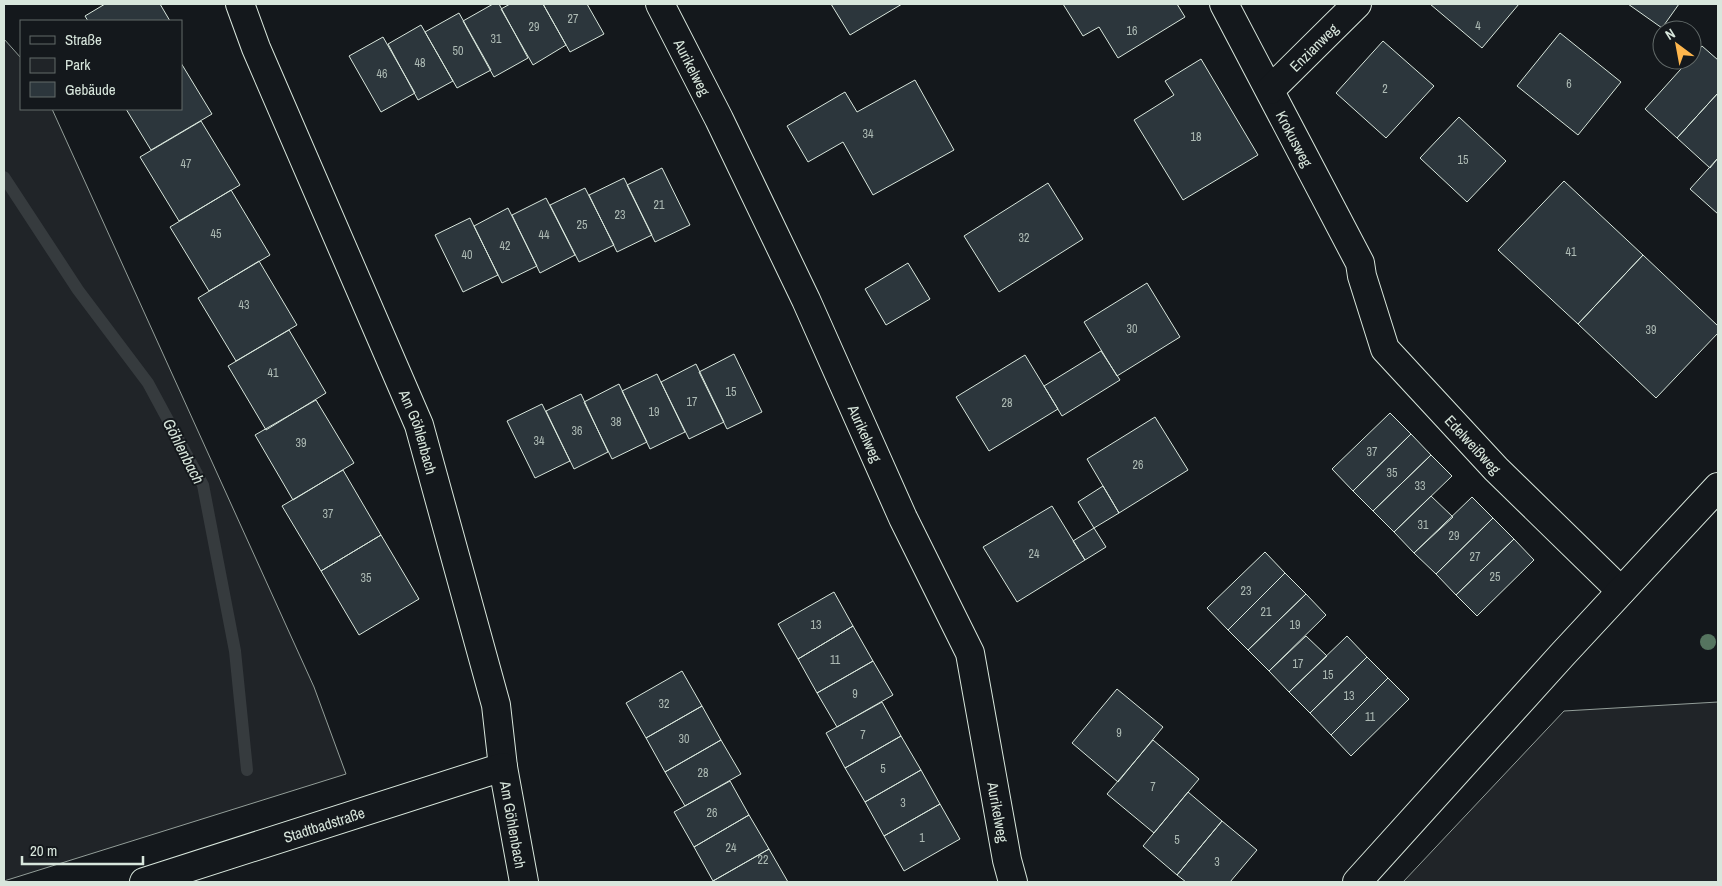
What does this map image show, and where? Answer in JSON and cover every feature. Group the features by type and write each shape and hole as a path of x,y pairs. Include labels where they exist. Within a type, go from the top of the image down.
{"street":[{"name":"Am Göhlenbach","path":"240,4 256,48 419,425 496,705 503,767 524,882"},
{"name":"Aurikelweg","path":"660,4 720,119 806,300 903,518 970,654 1007,860 1013,882"},
{"name":"Krokusweg","path":"1224,4 1360,263 1362,276"},
{"name":"Enzianweg","path":"1270,90 1357,4"},
{"name":"Edelweißweg","path":"1362,276 1385,349 1496,469 1621,591"},
{"path":"1357,882 1718,487"},
{"name":"Stadtbadstraße","path":"144,882 503,767"}],"green space":[{"path":"4,39 20,57 20,110 52,110 314,687 346,774 4,881"},
{"path":"1718,702 1718,882 1403,882 1564,711"}],"building":[{"path":"105,4 160,4 169,20 87,20 85,16"},
{"path":"493,4 499,4 528,58 494,77 463,21"},
{"path":"510,4 543,4 566,45 533,65 501,9"},
{"path":"543,4 587,4 604,34 570,52"},
{"path":"831,4 902,4 850,35"},
{"path":"1063,4 1177,4 1185,17 1118,58 1099,27 1083,36"},
{"path":"1430,4 1519,4 1482,48"},
{"path":"1628,4 1679,4 1668,20 1652,21"},
{"path":"459,13 491,70 457,88 425,32"},
{"path":"421,25 453,81 418,100 388,44"},
{"path":"1560,33 1621,82 1578,135 1517,86"},
{"path":"383,37 415,93 381,112 349,56"},
{"path":"1383,41 1434,86 1386,138 1336,93"},
{"path":"1702,46 1718,60 1718,93 1677,138 1645,109 1680,70 1702,70"},
{"path":"1201,59 1258,155 1183,200 1134,120 1174,95 1165,81"},
{"path":"182,65 212,114 151,150 127,110 182,110"},
{"path":"915,80 954,150 873,195 843,142 808,162 787,126 845,92 857,112"},
{"path":"1718,93 1718,158 1710,168 1677,138"},
{"path":"1459,117 1506,161 1467,202 1420,158"},
{"path":"201,121 240,185 179,221 140,157"},
{"path":"1718,158 1718,214 1690,189"},
{"path":"662,168 690,225 655,242 627,185"},
{"path":"624,178 652,235 617,252 589,195"},
{"path":"1564,181 1643,255 1578,324 1498,250"},
{"path":"1048,183 1083,239 999,292 964,236"},
{"path":"585,188 614,245 579,262 550,205"},
{"path":"231,190 270,255 209,291 170,227"},
{"path":"546,198 575,255 540,273 512,215"},
{"path":"508,208 537,266 502,283 474,226"},
{"path":"470,218 498,275 463,292 435,235"},
{"path":"1643,255 1718,326 1718,333 1656,398 1578,324"},
{"path":"259,261 297,325 236,361 198,298"},
{"path":"908,263 930,299 886,325 865,289"},
{"path":"1147,283 1180,337 1117,376 1084,322"},
{"path":"289,330 326,393 266,430 228,366"},
{"path":"1101,351 1120,380 1062,416 1044,386"},
{"path":"734,354 762,412 727,429 699,372"},
{"path":"1025,355 1058,409 989,451 956,397"},
{"path":"696,364 724,422 689,439 661,382"},
{"path":"657,374 685,432 650,449 622,391"},
{"path":"619,384 647,442 612,459 584,402"},
{"path":"581,394 608,452 574,469 546,411"},
{"path":"316,400 354,463 293,500 255,435"},
{"path":"542,404 570,461 535,478 507,421"},
{"path":"1390,413 1411,434 1353,491 1332,469"},
{"path":"1155,417 1188,470 1119,513 1087,459"},
{"path":"1411,434 1431,455 1373,511 1353,491"},
{"path":"1431,455 1452,476 1394,532 1373,511"},
{"path":"343,470 381,535 321,571 282,506"},
{"path":"1103,486 1119,513 1094,528 1078,502"},
{"path":"1431,496 1453,517 1414,553 1394,532"},
{"path":"1472,497 1493,518 1436,574 1414,553"},
{"path":"1052,506 1085,560 1017,602 983,547"},
{"path":"1493,518 1514,539 1456,595 1436,574"},
{"path":"1094,528 1106,547 1085,560 1073,541"},
{"path":"381,535 419,599 359,635 321,571"},
{"path":"1514,539 1534,560 1477,616 1456,595"},
{"path":"1265,552 1285,573 1228,630 1207,608"},
{"path":"1285,573 1306,594 1248,650 1228,630"},
{"path":"834,592 853,626 798,659 778,624"},
{"path":"1306,594 1326,615 1269,671 1248,650"},
{"path":"853,626 873,661 817,693 798,659"},
{"path":"1306,636 1327,656 1289,692 1269,671"},
{"path":"1347,636 1367,657 1310,713 1289,692"},
{"path":"1367,657 1388,678 1331,735 1310,713"},
{"path":"873,661 893,695 837,727 817,693"},
{"path":"682,671 702,706 646,738 626,703"},
{"path":"1388,678 1409,699 1351,756 1331,735"},
{"path":"1117,689 1163,727 1118,782 1072,743"},
{"path":"882,702 901,736 845,768 826,733"},
{"path":"702,706 721,740 665,772 646,738"},
{"path":"901,736 921,770 865,802 845,768"},
{"path":"721,740 741,774 685,806 665,772"},
{"path":"1153,740 1199,779 1154,833 1107,794"},
{"path":"921,770 940,804 884,836 865,802"},
{"path":"730,781 749,815 694,847 674,812"},
{"path":"1188,792 1222,821 1177,875 1143,846"},
{"path":"940,804 960,839 904,871 884,836"},
{"path":"749,815 769,849 713,881 694,847"},
{"path":"1222,821 1257,850 1230,882 1186,882 1177,875"},
{"path":"769,849 788,882 713,881"}],"waterway":[{"name":"Göhlenbach","path":"4,177 78,290 148,383 203,485 235,651 247,770"}]}
